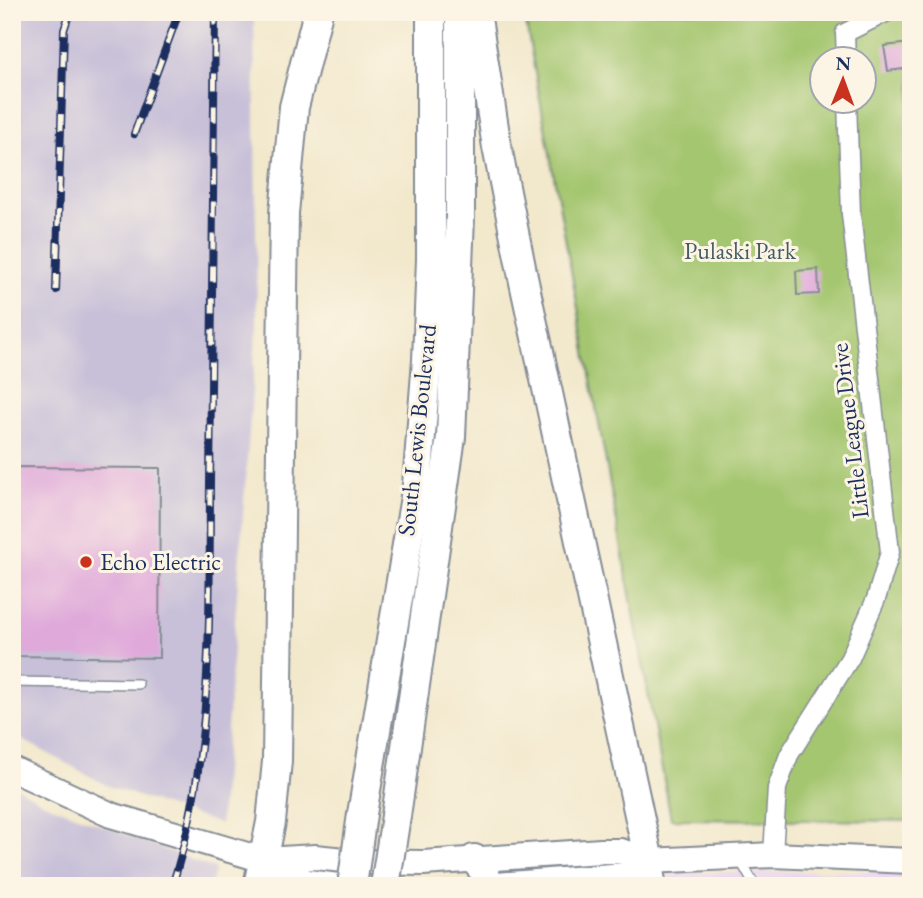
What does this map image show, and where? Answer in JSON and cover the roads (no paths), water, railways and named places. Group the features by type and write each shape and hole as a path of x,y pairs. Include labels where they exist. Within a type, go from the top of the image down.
{"main road":[{"path":"261,873 277,761 280,696 285,213 294,107 318,12"},
{"name":"South Lewis Boulevard","path":"352,886 417,485 427,360 430,272 431,12"},
{"name":"South Lewis Boulevard","path":"385,886 451,437 460,217 460,12"},
{"path":"476,12 521,268 635,872"},
{"path":"12,769 111,815 261,873 307,883 338,886"},
{"path":"474,859 484,871 486,886 635,872 738,857 773,855 911,861"},
{"path":"261,873 315,857 363,862 423,863 474,859 635,872"}],"street":[{"path":"845,46 845,33 887,12"},
{"name":"Little League Drive","path":"773,855 777,788 789,755 849,658 876,599 890,552 877,461 852,227 848,116"}],"lane":[{"path":"12,682 138,684"},
{"path":"738,857 755,886"}],"railway":[{"path":"56,290 64,30 70,12"},
{"path":"134,134 179,12"},
{"path":"172,886 196,787 209,636 215,12"}],"place":[{"name":"Echo Electric","path":"86,562"}],"park label":[{"name":"Pulaski Park","path":"740,251"}]}
